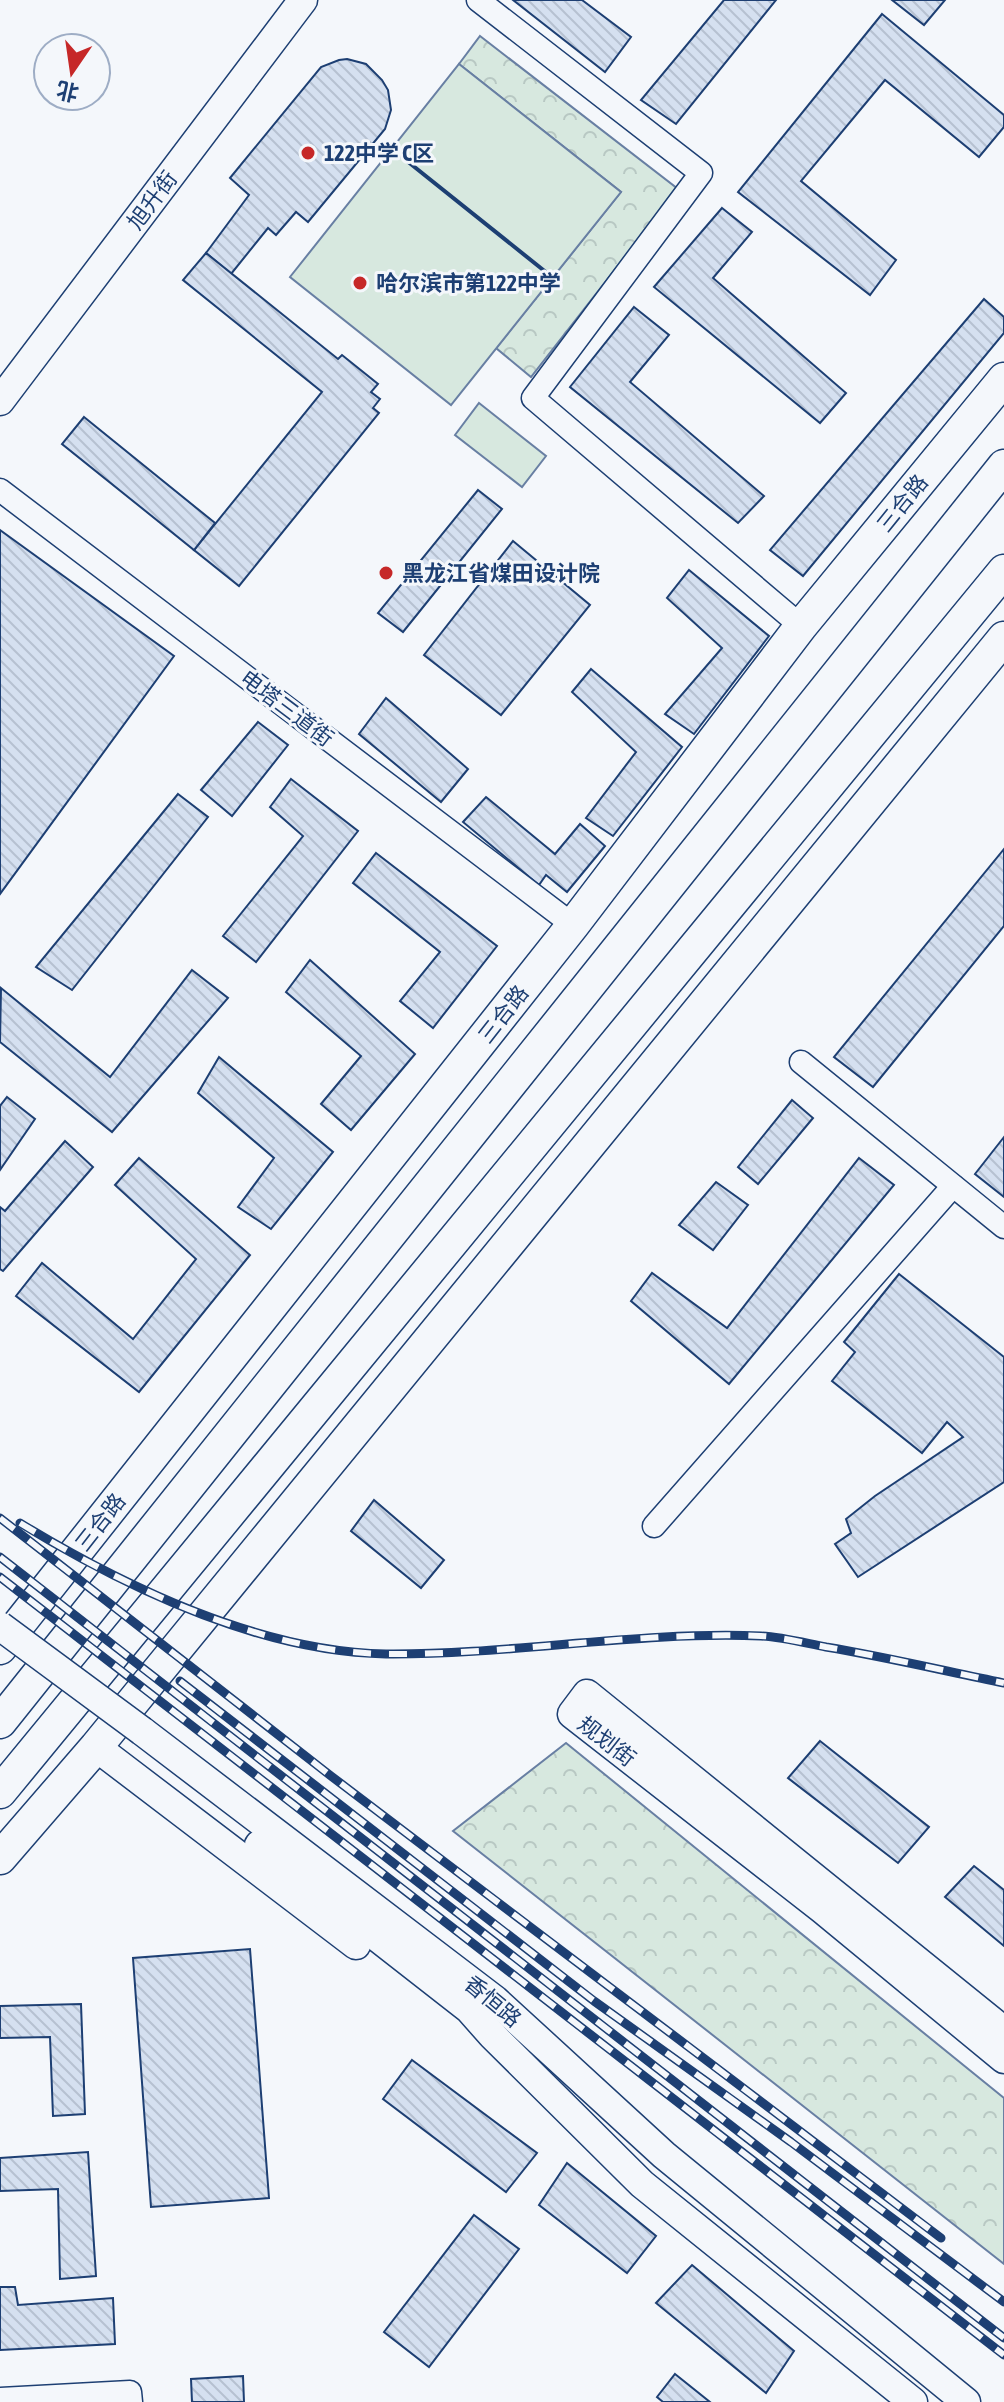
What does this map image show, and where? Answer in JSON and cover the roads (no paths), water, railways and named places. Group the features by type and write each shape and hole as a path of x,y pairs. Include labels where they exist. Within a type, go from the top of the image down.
{"highway":[{"name":"三合路","path":"0,1647 573,925 801,626 1004,379"},
{"name":"三合路","path":"0,1722 1004,466"},
{"path":"0,1792 1004,571"},
{"path":"882,722 1004,615"},
{"path":"0,1858 96,1747 1004,638"}],"main road":[{"name":"旭升街","path":"0,401 303,0"},
{"name":"香恒路","path":"0,1626 469,2009 642,2184 913,2402"},
{"name":"香恒路","path":"0,1647 137,1739 495,2000 664,2155 966,2402"},
{"name":"规划街","path":"1004,2031 587,1694 572,1714 822,1909 1004,2059"},
{"path":"96,1747 548,2091"}],"street":[{"path":"478,0 701,173 533,398 801,626"},
{"name":"电塔三道街","path":"0,490 573,925"},
{"path":"801,1062 1004,1227"},
{"path":"654,1526 953,1186"},
{"path":"0,2399 130,2397"}],"railway":[{"path":"0,1518 331,1776 941,2238"},
{"path":"20,1523 104,1570 196,1612 291,1642 339,1650 386,1654 433,1653 667,1637 761,1636 1004,1683"},
{"path":"0,1557 1004,2338"},
{"path":"0,1577 1004,2355"},
{"path":"180,1681 594,2001 791,2142 1004,2302"}],"place":[{"name":"122中学 C区","path":"308,153"},
{"name":"哈尔滨市第122中学","path":"360,283"},
{"name":"黑龙江省煤田设计院","path":"386,573"}]}
